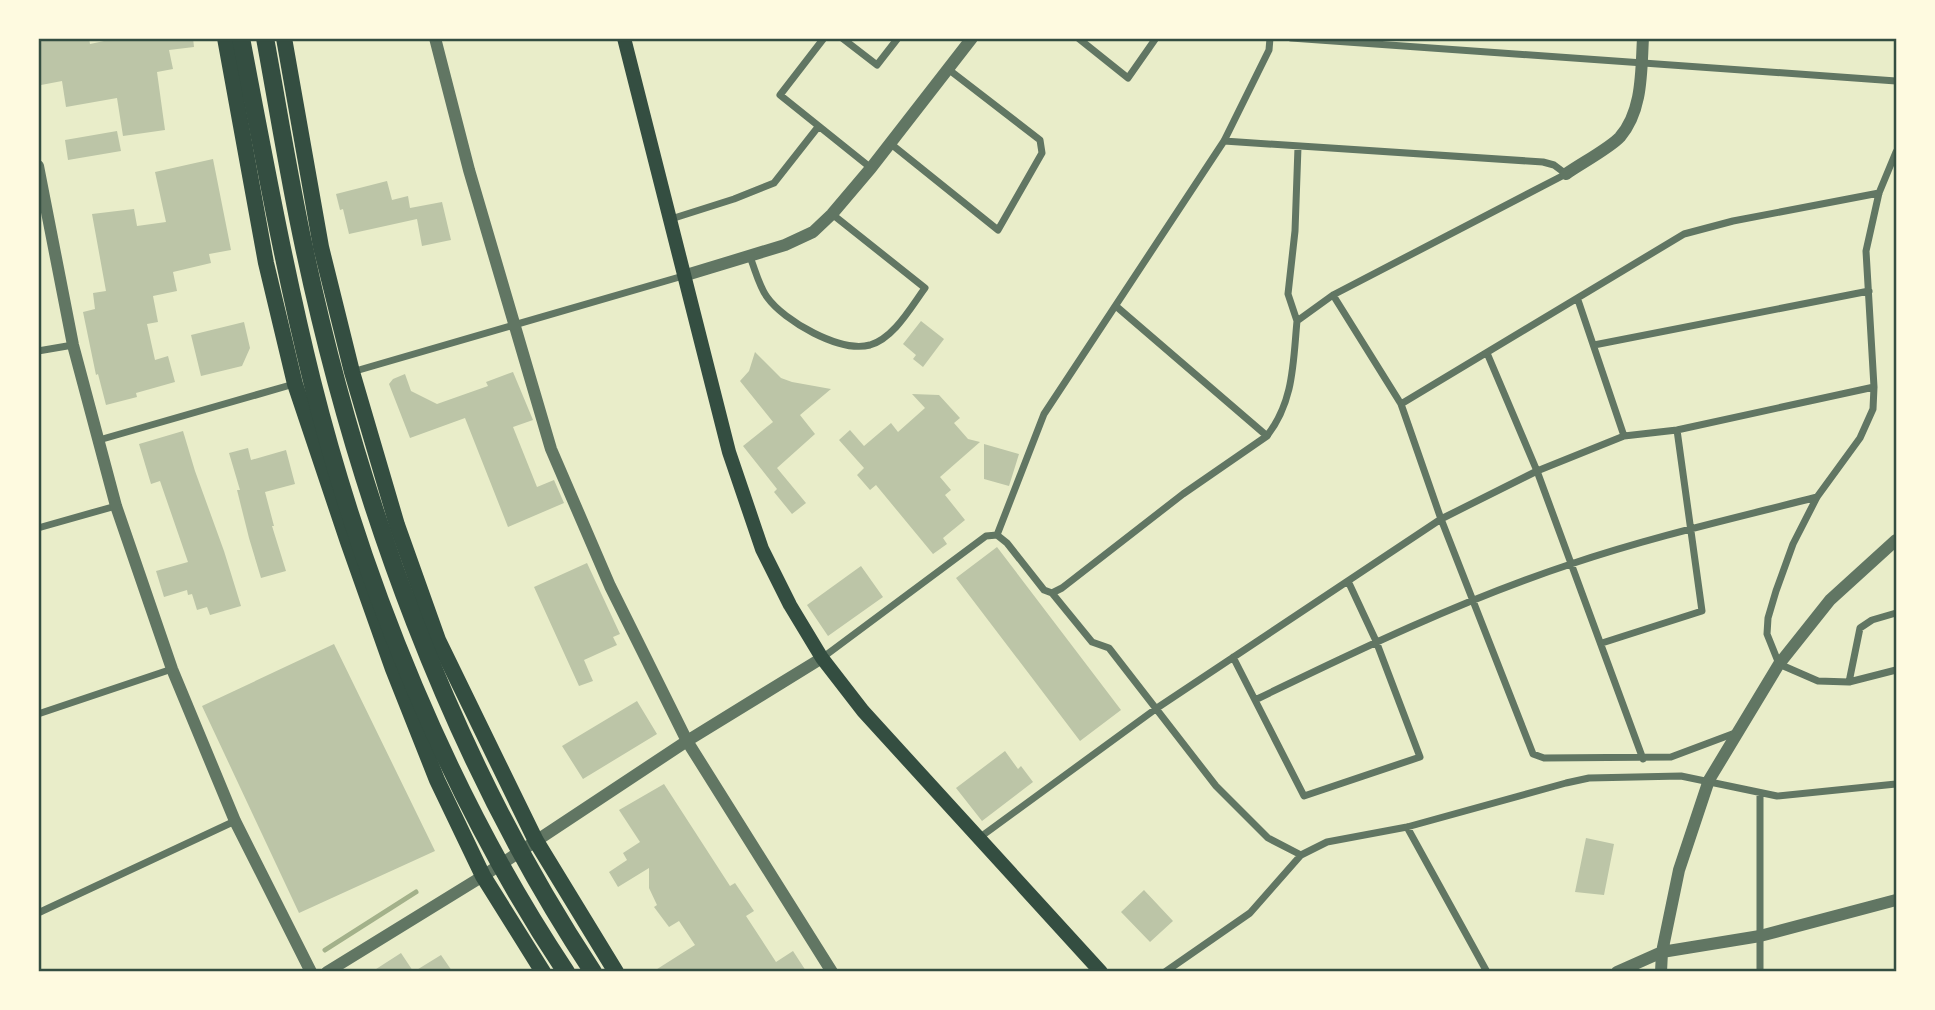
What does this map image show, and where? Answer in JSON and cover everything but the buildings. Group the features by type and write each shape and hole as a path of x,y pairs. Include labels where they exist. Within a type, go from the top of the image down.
{"highway":[{"path":"225,38 266,263 295,384 393,669 438,780 483,876 543,971"},
{"path":"241,38 283,252 313,382 363,551 393,635 484,834 566,971"},
{"path":"265,38 304,247 335,375 386,545 457,721 505,822 565,929 593,971"},
{"path":"284,38 321,247 352,372 397,525 438,640 536,841 615,971"}],"main road":[{"path":"624,38 729,452 762,549 790,605 822,657 863,711 1101,971"}],"street":[{"path":"435,38 468,170 551,449 610,586 687,741 832,971"},
{"path":"824,38 780,95 872,168"},
{"path":"842,38 877,65 898,38"},
{"path":"352,372 750,257 813,232 872,168 972,38"},
{"path":"1078,38 1128,78 1156,38"},
{"path":"997,535 1044,414 1224,141 1269,50 1270,38"},
{"path":"1291,38 1896,80"},
{"path":"1297,321 1333,295 1566,174 1619,137 1633,113 1640,93 1643,38"},
{"path":"891,144 998,230 1042,153 1040,140 948,69"},
{"path":"671,219 774,183 818,127"},
{"path":"1224,141 1542,162 1554,165 1566,174"},
{"path":"1052,593 1062,589 1183,494 1267,436 1278,423 1289,396 1297,321 1288,294 1295,231 1298,147"},
{"path":"1896,152 1878,193 1867,251 1873,409 1860,439 1817,497 1793,544 1768,618 1767,634 1779,664 1818,681 1849,682 1896,670"},
{"path":"39,173 73,345 116,506 172,669 235,821 312,971"},
{"path":"1401,404 1684,234 1733,220 1878,193"},
{"path":"750,257 767,297 798,324 835,344 869,345 889,334 925,288 832,214"},
{"path":"1594,345 1869,292"},
{"path":"1333,295 1401,404 1441,519 1533,754 1544,758 1671,757 1736,733"},
{"path":"1578,300 1624,436"},
{"path":"1117,307 1267,436"},
{"path":"38,351 73,345"},
{"path":"1487,353 1537,471 1643,758"},
{"path":"99,440 295,384"},
{"path":"979,838 1157,708 1441,519 1537,471 1624,436 1676,430 1874,387"},
{"path":"1602,643 1702,611 1676,430"},
{"path":"1255,700 1376,641 1473,600 1572,564 1817,497"},
{"path":"38,528 116,506"},
{"path":"327,971 483,876 687,741 822,657 986,536 997,535 1007,543 1044,590 1052,593 1092,642 1109,648 1216,786 1268,838 1301,855"},
{"path":"1661,971 1662,952 1679,870 1709,780 1779,664 1830,600 1896,540"},
{"path":"1233,657 1304,796 1420,757 1376,641 1348,581"},
{"path":"1849,682 1860,628 1872,620 1896,614"},
{"path":"38,715 172,669"},
{"path":"1165,971 1250,913 1301,855 1327,842 1407,827 1590,778 1681,776 1777,796 1896,784"},
{"path":"1760,793 1760,971"},
{"path":"38,913 235,821"},
{"path":"1407,827 1487,971"},
{"path":"1617,971 1662,952 1760,936 1896,900"}],"waterway":[{"path":"325,950 416,892"}]}
